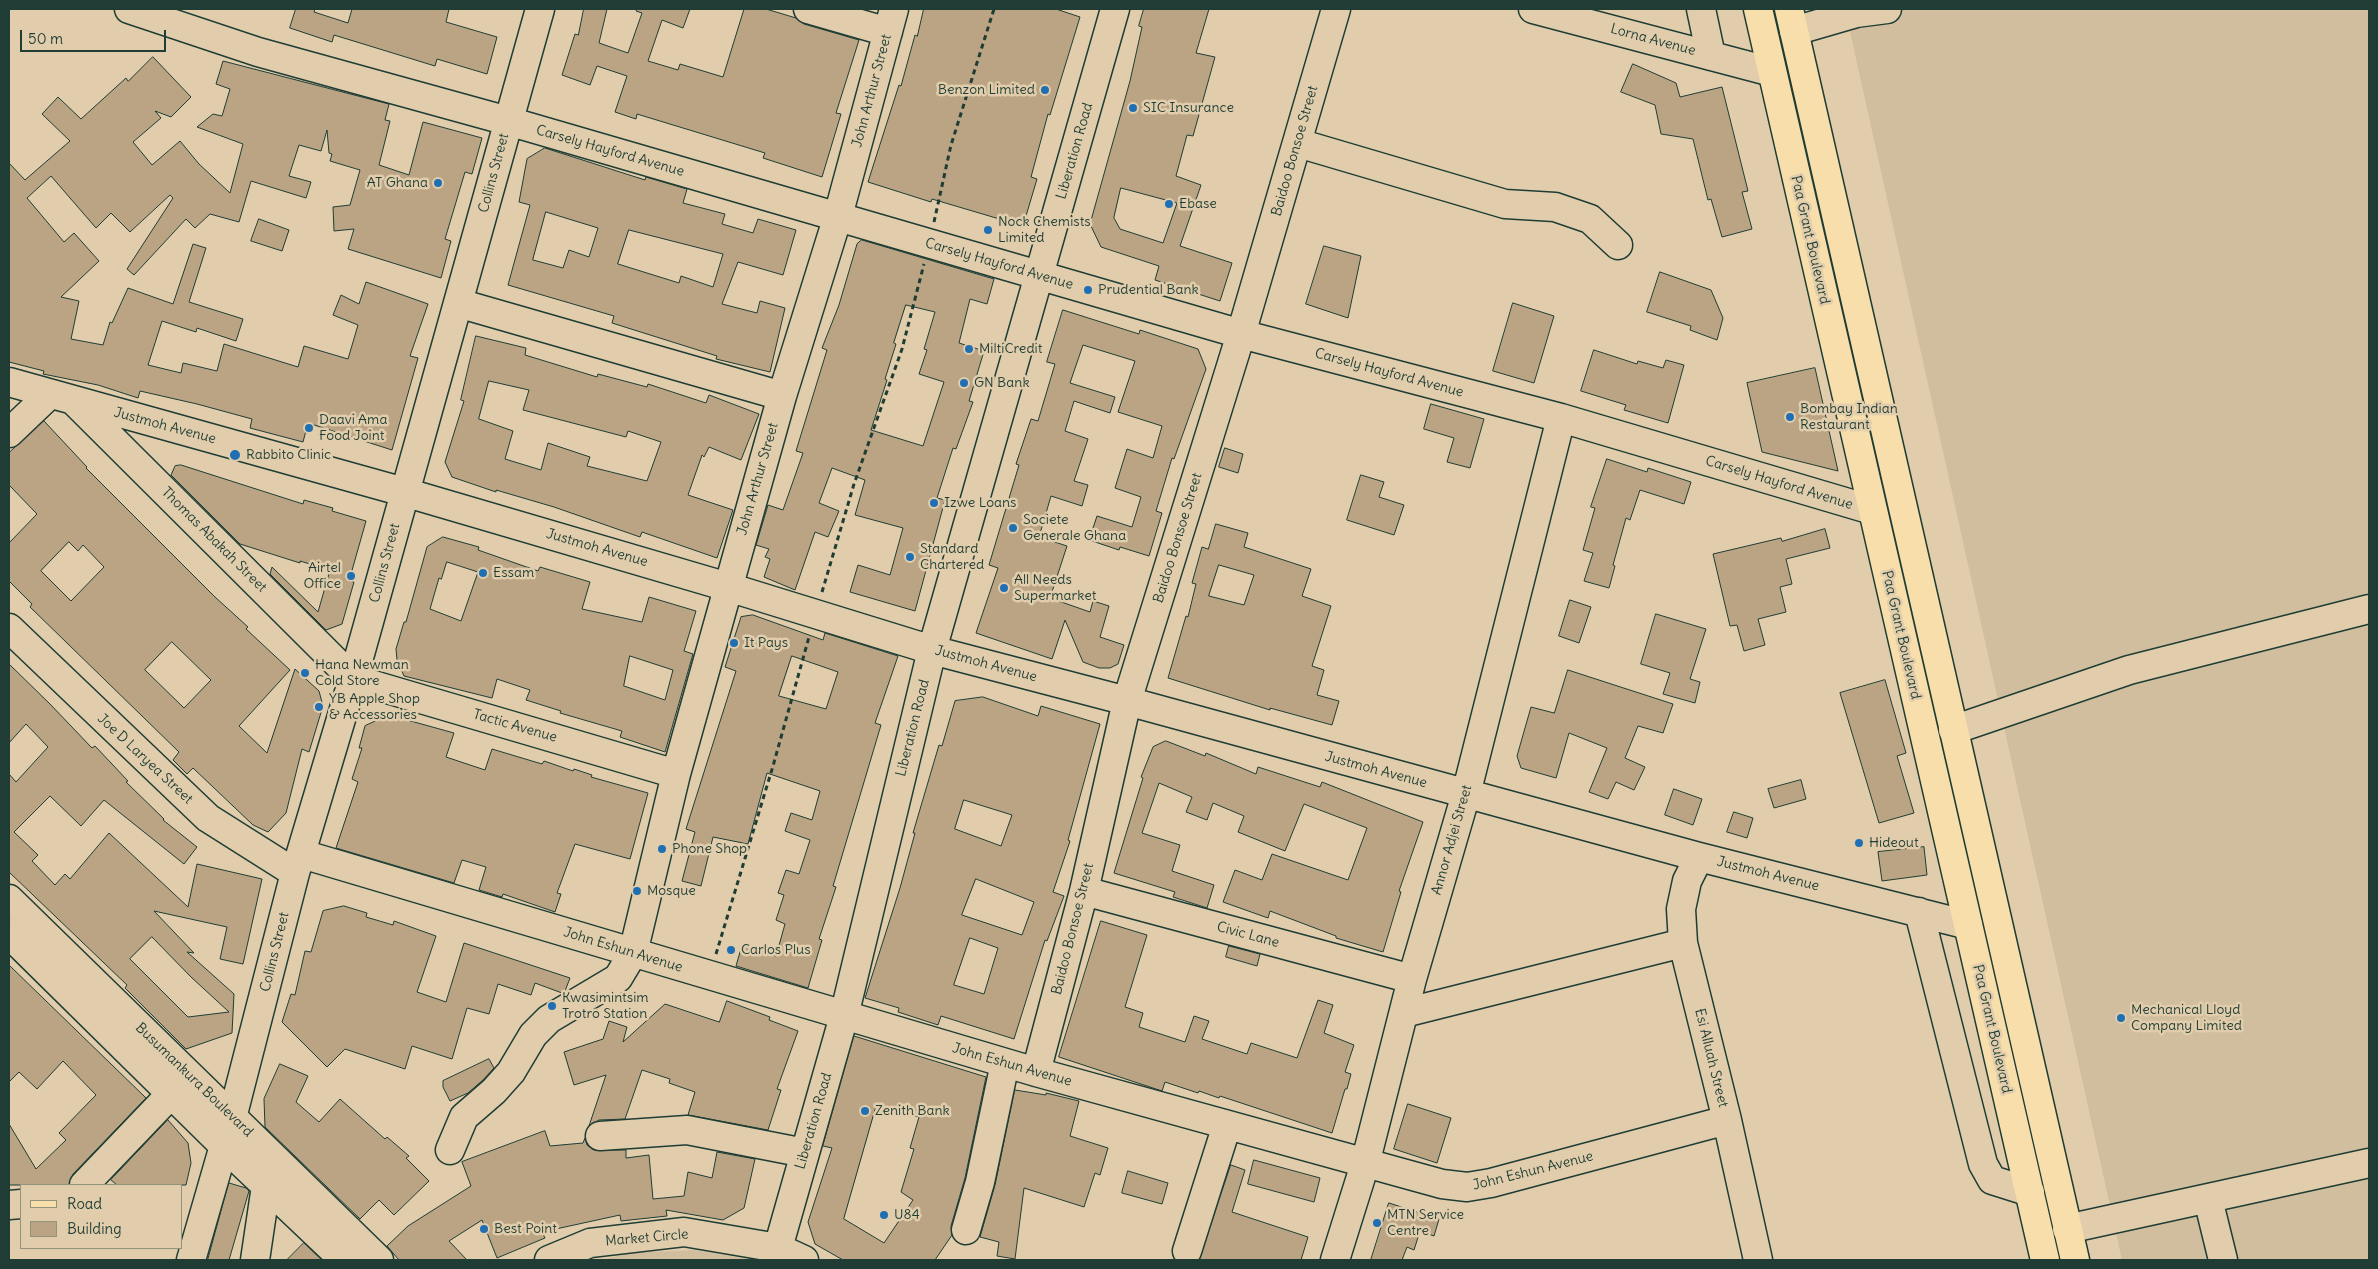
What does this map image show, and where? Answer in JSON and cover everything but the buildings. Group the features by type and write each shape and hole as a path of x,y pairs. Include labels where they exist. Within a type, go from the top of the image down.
{"main road":[{"name":"Paa Grant Boulevard","path":"1758,9 2046,1260"},
{"name":"Paa Grant Boulevard","path":"1792,20 1952,730 2075,1260"},
{"path":"1818,274 1848,266"}],"street":[{"name":"Carsely Hayford Avenue","path":"129,9 258,52 838,216 928,244 1242,334 1561,418 1872,510"},
{"name":"Collins Street","path":"224,1146 298,863 353,679 540,9"},
{"path":"808,9 891,20"},
{"name":"Liberation Road","path":"778,1248 844,1016 932,650 1115,9"},
{"name":"Baidoo Bonsoe Street","path":"1036,1072 1084,891 1127,701 1242,334 1336,9"},
{"name":"Lorna Avenue","path":"1533,9 1772,72"},
{"path":"1701,9 1712,56"},
{"path":"1792,20 1887,9"},
{"name":"John Arthur Street","path":"450,1150 464,1117 494,1091 511,1072 533,1035 549,1019 618,978 633,953 676,774 782,396 838,216 891,20"},
{"path":"1298,143 1505,204 1555,207 1590,219 1618,245"},
{"path":"458,303 782,396"},
{"name":"Justmoh Avenue","path":"9,382 404,492 728,587 932,650 1127,701 1698,857 1968,925"},
{"path":"9,433 62,397"},
{"name":"Thomas Abakah Street","path":"62,397 353,679"},
{"name":"Annor Adjei Street","path":"1335,1260 1365,1164 1412,979 1466,794 1561,418"},
{"path":"1952,730 2129,670 2369,609"},
{"name":"Joe D Laryea Street","path":"9,628 208,818 298,863"},
{"name":"Tactic Avenue","path":"353,679 676,774"},
{"name":"Esi Alluah Street","path":"1698,857 1687,881 1681,909 1683,943 1727,1120 1758,1260"},
{"name":"John Eshun Avenue","path":"298,863 633,953 1036,1072 1442,1184 1467,1187 1491,1183 1727,1120"},
{"name":"Civic Lane","path":"1084,891 1412,979"},
{"name":"Busumankura Boulevard","path":"9,899 379,1260"},
{"path":"1919,912 1983,1164 1992,1180 2030,1192"},
{"name":"Busumankura Boulevard","path":"9,934 224,1146 344,1260"},
{"path":"1404,1013 1683,943"},
{"path":"966,1230 980,1182 1005,1063"},
{"path":"85,1184 171,1094"},
{"path":"1187,1251 1227,1125"},
{"path":"600,1136 688,1130 805,1153"},
{"path":"191,1260 224,1146"},
{"path":"2067,1229 2369,1163"},
{"path":"254,1260 266,1186"},
{"path":"2208,1199 2223,1260"},
{"name":"Market Circle","path":"549,1260 590,1243 684,1232 778,1248 804,1260"}],"path":[{"path":"711,977 717,948 776,757 815,614 854,484 902,349 951,145 994,9"}],"shaded area":[{"path":"1845,9 2369,9 2369,1260 2122,1260"},
{"path":"693,1250 756,1260 601,1260 630,1253"}],"place":[{"name":"Benzon Limited","path":"1045,90"},
{"name":"SIC Insurance","path":"1133,108"},
{"name":"AT Ghana","path":"438,183"},
{"name":"Ebase","path":"1169,204"},
{"name":"Nock Chemists Limited","path":"988,230"},
{"name":"Prudential Bank","path":"1088,290"},
{"name":"MiltiCredit","path":"969,349"},
{"name":"GN Bank","path":"964,383"},
{"name":"Bombay Indian Restaurant","path":"1790,417"},
{"name":"Daavi Ama Food Joint","path":"309,428"},
{"name":"Rabbito Clinic","path":"235,455"},
{"name":"Izwe Loans","path":"934,503"},
{"name":"Societe Generale Ghana","path":"1013,528"},
{"name":"Standard Chartered","path":"910,557"},
{"name":"Essam","path":"483,573"},
{"name":"Airtel Office","path":"351,576"},
{"name":"All Needs Supermarket","path":"1004,588"},
{"name":"It Pays","path":"734,643"},
{"name":"Hana Newman Cold Store","path":"305,673"},
{"name":"YB Apple Shop & Accessories","path":"319,707"},
{"name":"Hideout","path":"1859,843"},
{"name":"Phone Shop","path":"662,849"},
{"name":"Mosque","path":"637,891"},
{"name":"Carlos Plus","path":"731,950"},
{"name":"Kwasimintsim Trotro Station","path":"552,1006"},
{"name":"Mechanical Lloyd Company Limited","path":"2121,1018"},
{"name":"Zenith Bank","path":"865,1111"},
{"name":"U84","path":"884,1215"},
{"name":"MTN Service Centre","path":"1377,1223"},
{"name":"Best Point","path":"484,1229"}]}
